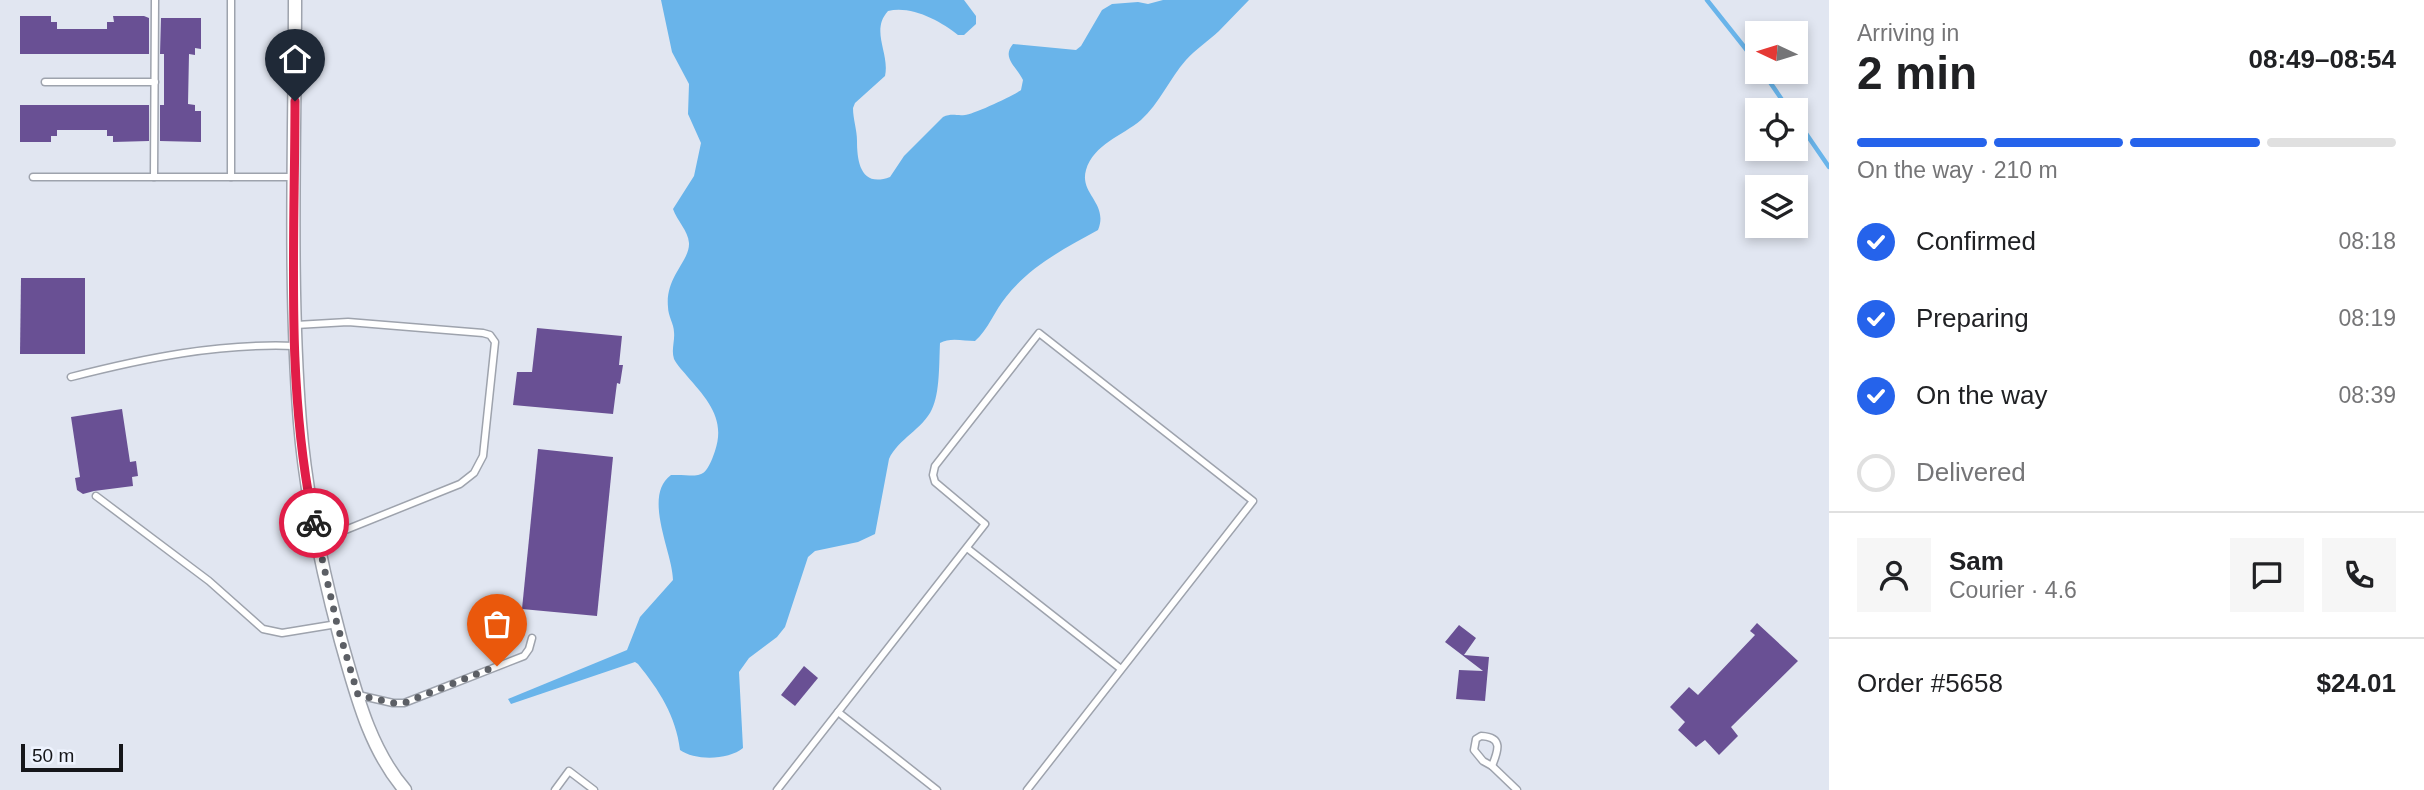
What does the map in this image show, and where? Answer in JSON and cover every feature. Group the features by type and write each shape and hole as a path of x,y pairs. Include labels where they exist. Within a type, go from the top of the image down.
{"street":[{"path":"295,0 295,346 300,424 318,541 337,624 380,756 405,790"}],"lane":[{"path":"154,177 155,0"},
{"path":"231,0 231,177"},
{"path":"45,82 155,82"},
{"path":"33,177 295,177"},
{"path":"295,325 348,322 483,333 490,335 495,342 483,456 474,473 460,484 318,541"},
{"path":"777,790 985,524 935,482 935,467 1038,333 1253,500 1027,790"},
{"path":"71,377 147,358 223,347 295,346"},
{"path":"96,496 209,581 263,629 282,633 337,624"},
{"path":"967,548 1121,669"},
{"path":"358,695 404,703 524,656 532,638"},
{"path":"838,712 937,790"},
{"path":"1492,766 1498,750 1497,743 1493,738 1481,736 1476,739 1474,750 1517,790"},
{"path":"555,790 569,771 594,790"}],"water":[{"path":"661,0 964,0 976,16 976,24 964,35 958,35 943,24 906,10 888,11 883,19 880,34 885,76 855,103 853,108 860,165 867,176 880,179 890,177 904,156 943,117 969,114 1021,90 1023,80 1009,58 1013,44 1076,50 1102,10 1112,4 1148,4 1163,0 1249,0 1186,60 1141,120 1095,153 1085,178 1086,186 1100,213 1098,230 1048,259 1025,276 1006,297 975,341 953,340 940,343 935,402 928,416 889,459 875,534 858,542 815,551 808,557 785,627 777,637 749,658 739,672 743,748 729,755 712,758 686,754 680,750 675,726 665,704 635,662 511,704 508,699 627,650 640,617 673,580 659,510 659,496 663,484 671,475 700,475 704,472 718,440 713,410 673,356 674,329 668,310 668,296 689,243 673,209 694,176 701,143 688,114 689,84 672,52"}],"building":[{"path":"20,16 51,16 51,22 57,22 57,29 107,29 107,22 114,22 113,16 144,16 149,18 149,54 20,54"},
{"path":"161,18 201,18 201,49 195,48 195,55 189,54 188,104 195,105 195,111 201,111 201,142 160,141 160,105 164,105 164,54 160,54"},
{"path":"20,105 149,105 149,141 113,142 113,136 107,136 107,130 57,130 57,136 51,136 51,142 20,142"},
{"path":"21,278 85,278 85,354 20,354"},
{"path":"537,328 622,336 619,365 623,365 620,384 617,383 613,414 513,405 517,372 532,372"},
{"path":"122,409 130,462 136,461 138,476 132,477 133,486 83,494 77,490 75,478 80,477 71,417"},
{"path":"538,449 613,457 597,616 522,609"},
{"path":"1757,623 1798,661 1731,727 1738,736 1719,755 1705,740 1696,747 1678,730 1685,722 1670,707 1689,687 1698,695 1755,635 1750,631"},
{"path":"1459,625 1476,638 1464,655 1489,657 1485,701 1456,699 1459,670 1483,671 1445,642"},
{"path":"804,666 818,678 795,706 781,695"}],"waterway":[{"path":"1707,0 1745,48"},
{"path":"1771,84 1781,98"},
{"path":"1808,136 1829,167"}],"way so far":[{"path":"314,523 337,624 358,695 404,703 497,666"}],"route":[{"path":"295,101 295,346 300,424 314,523"}]}
